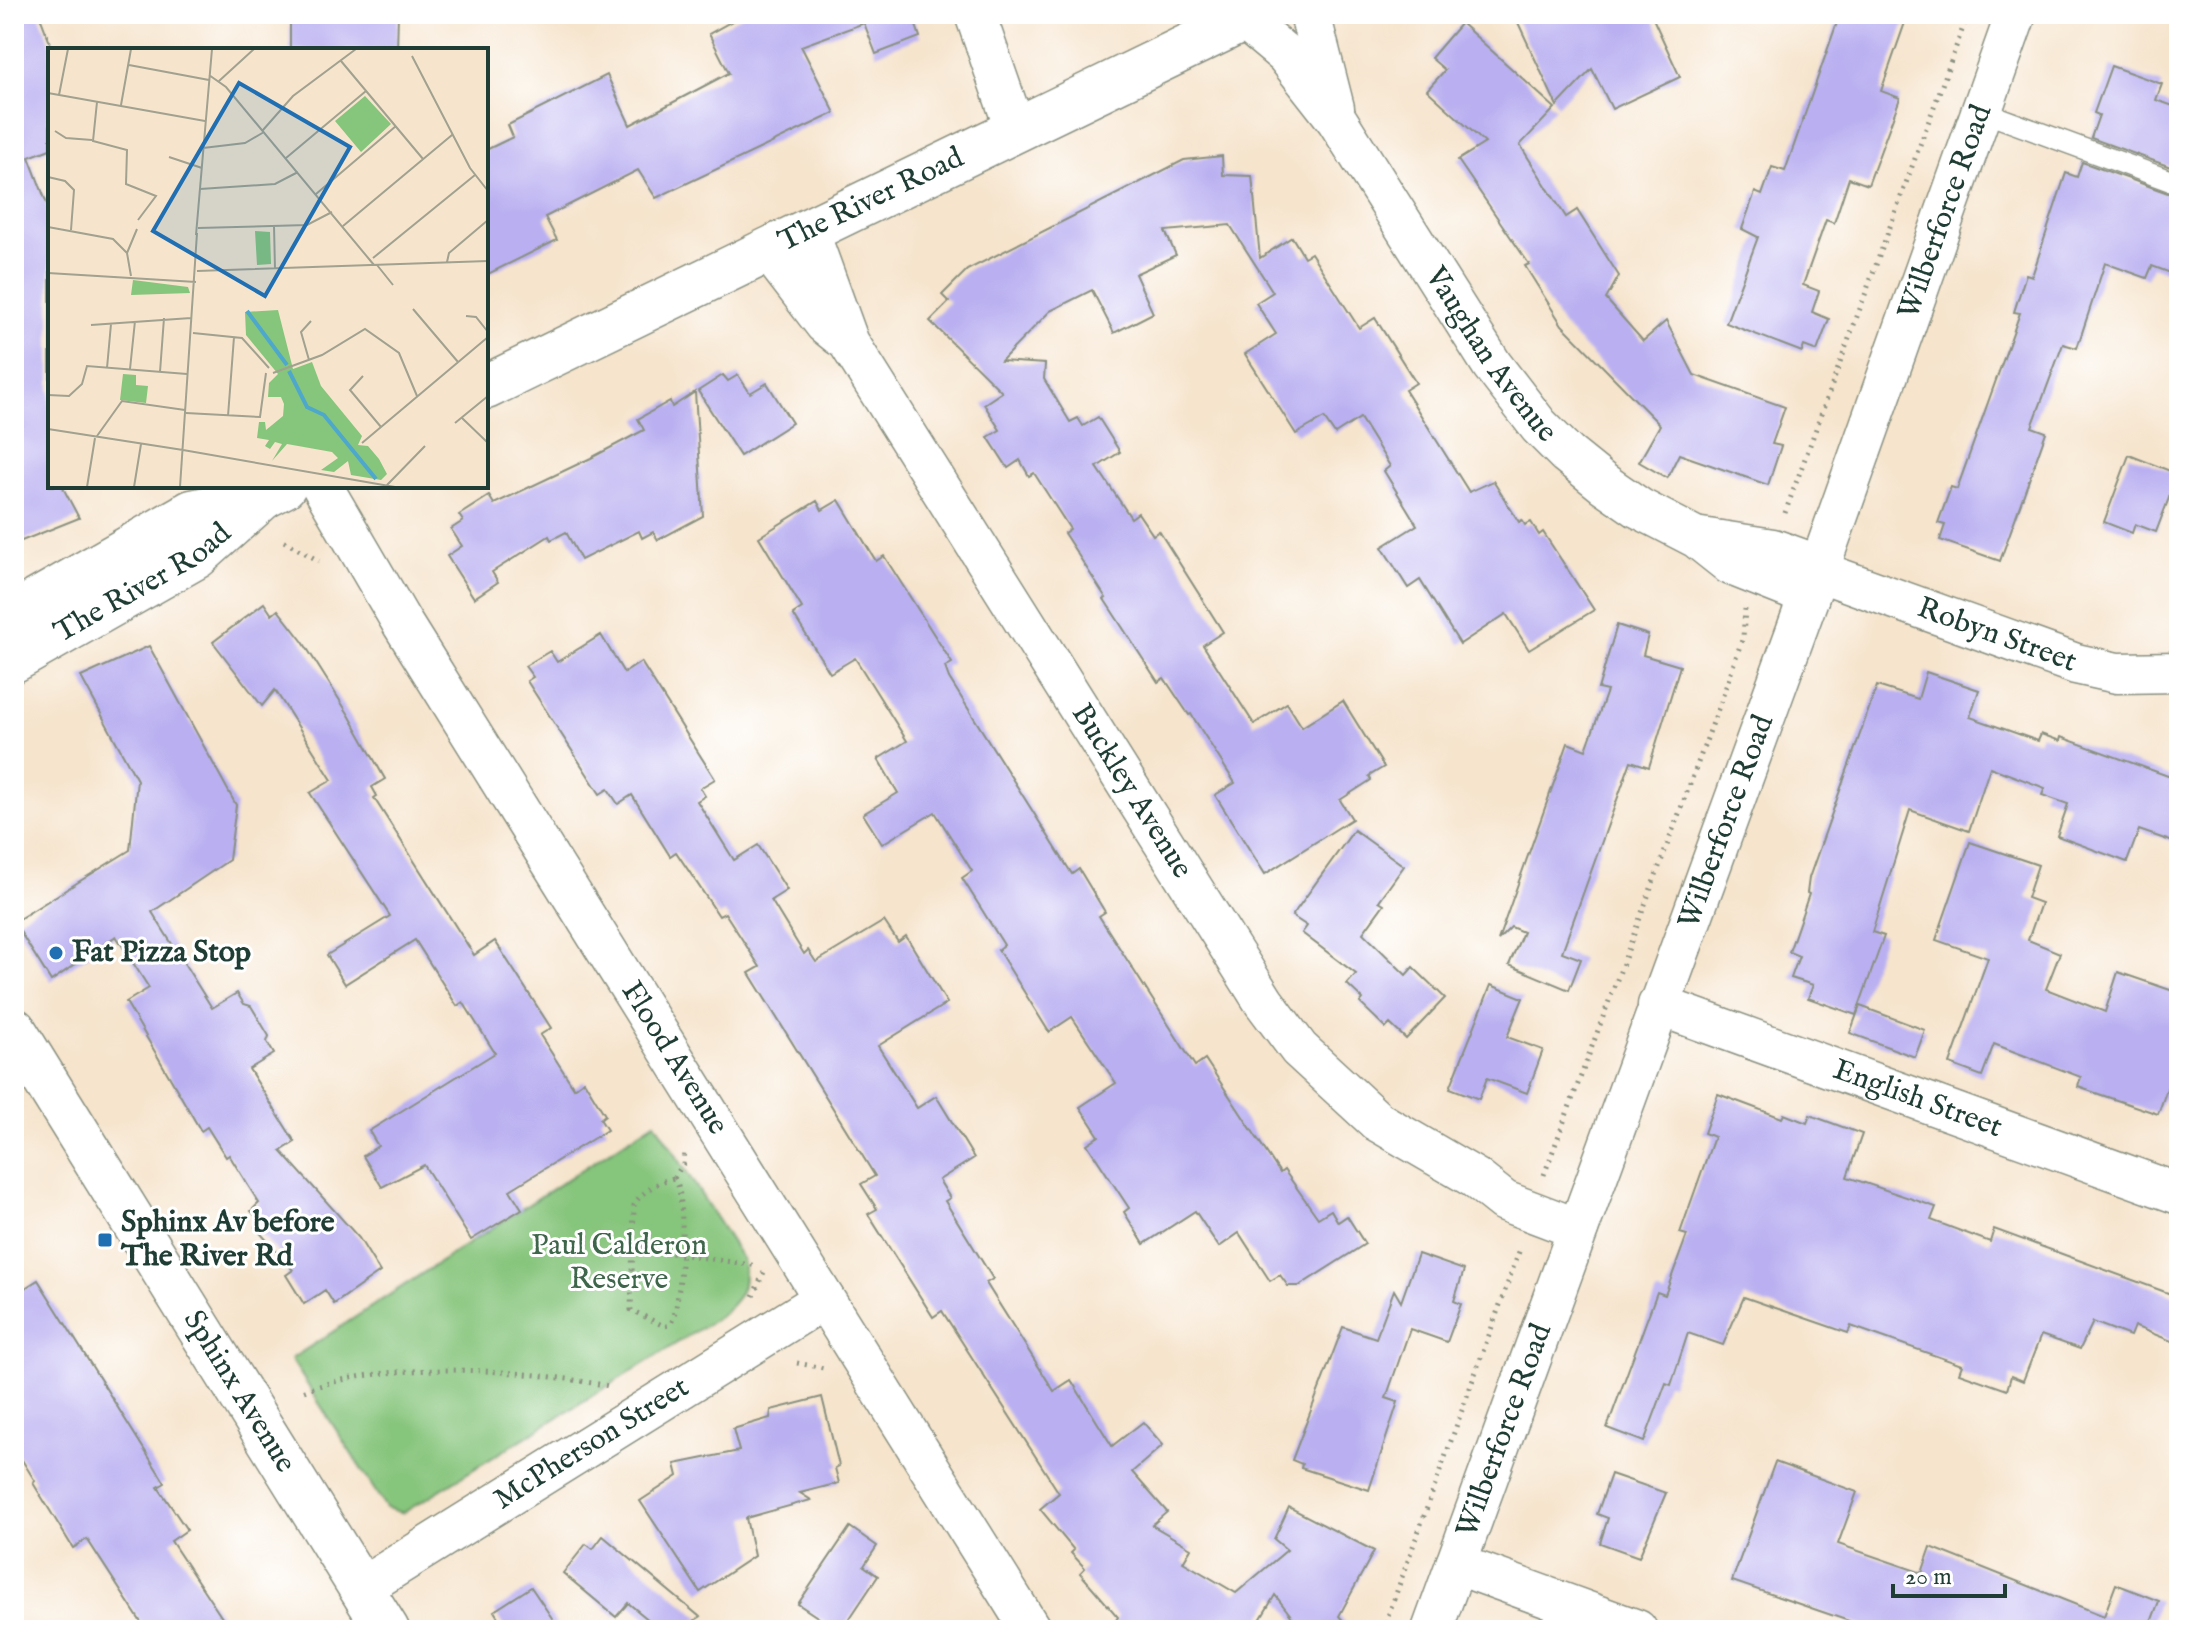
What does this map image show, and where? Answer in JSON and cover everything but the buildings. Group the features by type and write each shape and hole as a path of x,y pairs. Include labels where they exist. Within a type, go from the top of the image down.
{"main road":[{"name":"The River Road","path":"488,386 1250,17"},
{"name":"The River Road","path":"14,614 192,512 274,491"},
{"name":"The River Road","path":"14,660 197,556 274,491"},
{"name":"Sphinx Avenue","path":"14,1030 387,1630"}],"street":[{"path":"975,14 1015,129"},
{"name":"Vaughan Avenue","path":"1310,14 1337,120"},
{"name":"Wilberforce Road","path":"1432,1630 1815,578 2016,14"},
{"name":"Vaughan Avenue","path":"1250,17 1286,55 1337,120 1492,365 1539,426 1567,454 1603,483 1653,516 1697,538 1731,565 1768,564 1815,578"},
{"name":"Buckley Avenue","path":"808,230 849,343 1264,1002 1299,1049 1377,1121 1475,1178 1504,1201 1535,1200 1582,1217"},
{"name":"Buckley Avenue","path":"768,250 825,324 849,343"},
{"name":"Flood Avenue","path":"323,488 410,636 1031,1630"},
{"name":"Robyn Street","path":"1815,578 2076,664 2117,673 2179,672"},
{"name":"English Street","path":"1658,1005 2179,1194"},
{"name":"McPherson Street","path":"361,1588 824,1299"},
{"path":"1456,1564 1637,1630"}],"lane":[{"path":"1981,111 2179,184"}],"path":[{"path":"1521,1250 1535,1200 1743,637 1745,607 1768,564 1777,530 1795,491 1968,14"},
{"path":"674,1178 681,1187 681,1257 676,1314 670,1325 660,1325 631,1310 637,1198 664,1180 674,1178 683,1164 684,1138"},
{"path":"632,1247 681,1257 766,1267"},
{"path":"304,1391 335,1379 481,1370 566,1378 614,1387"}],"green space":[{"name":"Paul Calderon Reserve","path":"655,1122 742,1259 743,1286 737,1298 719,1317 403,1513 386,1508 291,1359"}],"place":[{"name":"Fat Pizza Stop","path":"56,953"},
{"name":"Sphinx Av before The River Rd","path":"105,1240"}]}
